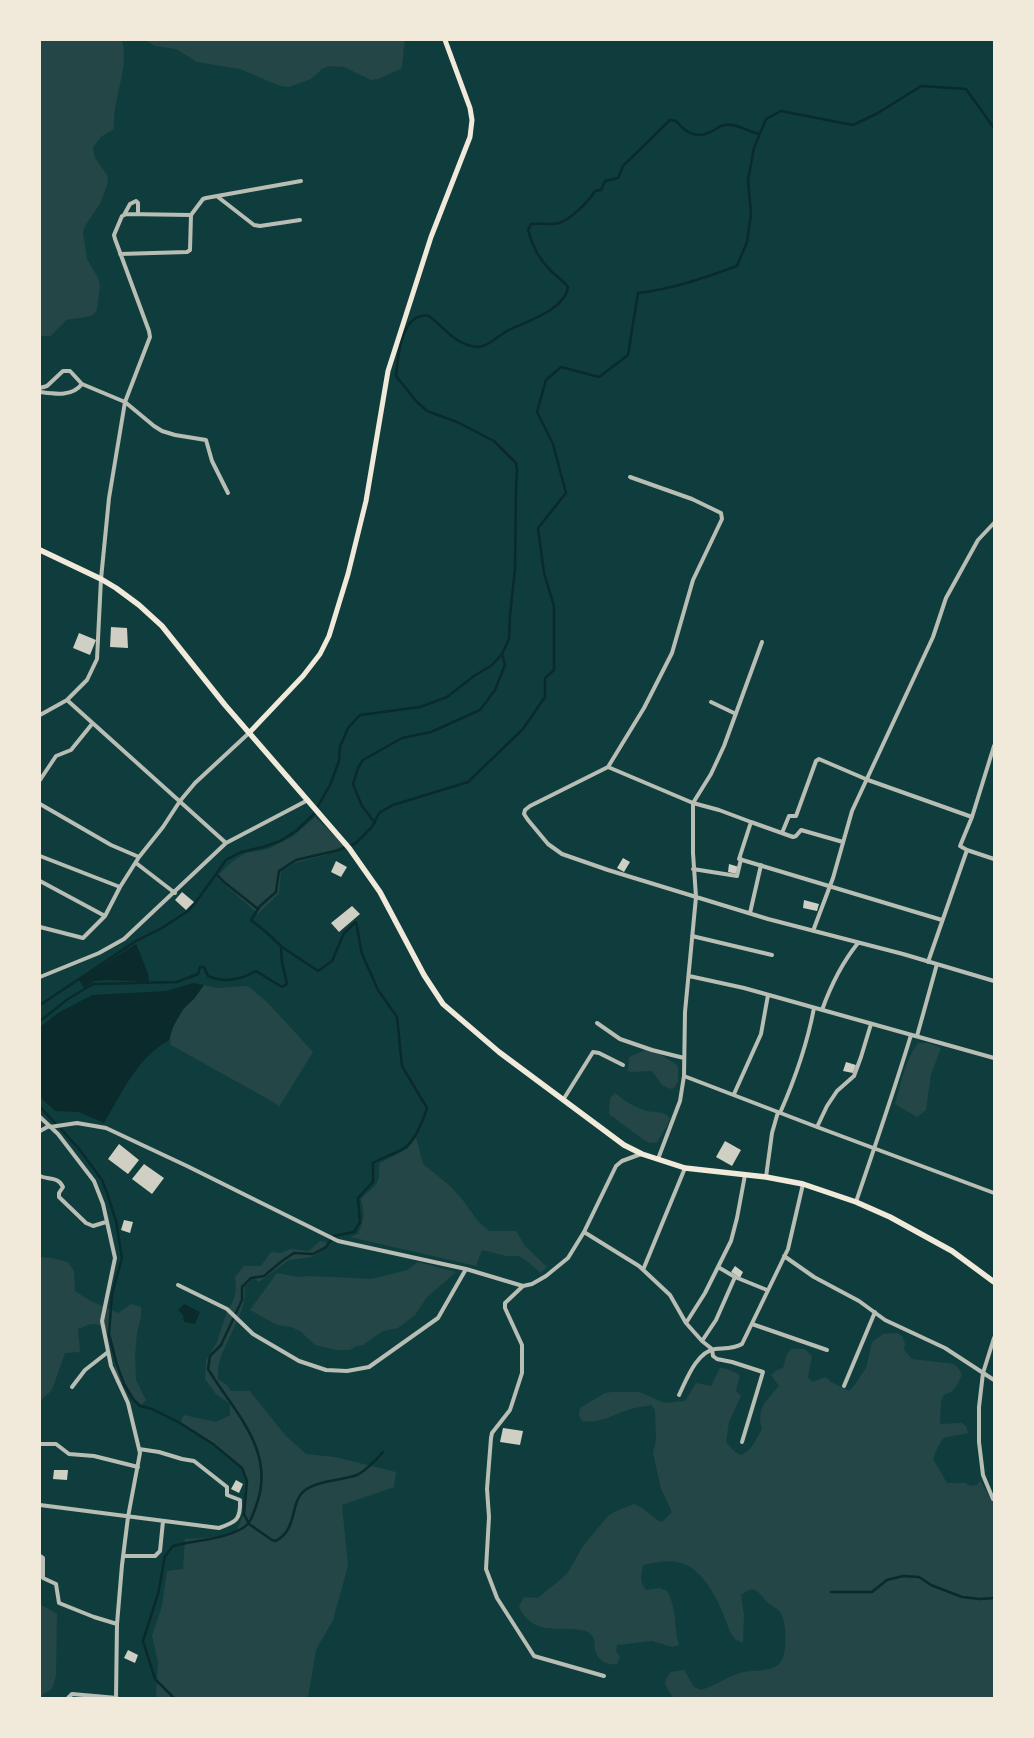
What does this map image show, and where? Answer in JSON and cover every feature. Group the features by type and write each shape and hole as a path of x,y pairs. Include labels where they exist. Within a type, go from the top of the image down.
{"main road":[{"path":"249,732 294,686 320,654 329,636 348,574 366,501 388,371 432,237 470,137 472,120 470,108 445,40"},
{"path":"40,550 101,579 139,605 162,626 249,732 349,848 380,892 424,976 443,1004 499,1052 624,1145 642,1154 685,1168 766,1177 803,1184 856,1202 890,1217 952,1251 994,1282"}],"street":[{"path":"120,254 187,252 190,250 192,215 203,199 301,181"},
{"path":"218,197 254,226 300,220"},
{"path":"40,715 67,700 87,680 97,659 101,579 109,498 125,402 150,337 114,235 122,216 130,204 136,201 138,203 138,214"},
{"path":"124,215 192,215"},
{"path":"40,390 48,386 63,371 70,371 82,384 125,402 154,426 162,430 208,441 212,461 228,493"},
{"path":"40,390 69,393 82,384"},
{"path":"630,477 692,499 721,513 722,519 693,580 672,653 644,708 608,767 530,806 525,810 524,814 528,820 548,844 559,852 608,870 750,914 994,981"},
{"path":"813,931 829,887 852,811 933,637 946,598 978,540 994,523"},
{"path":"658,1159 680,1101 684,1076 685,1012 696,897 693,803 718,759 762,642"},
{"path":"67,700 226,843"},
{"path":"710,702 736,714"},
{"path":"40,780 56,756 71,750 92,724"},
{"path":"40,927 81,939 105,916 139,857 180,802 196,783 249,732"},
{"path":"994,746 972,817 960,846 994,859"},
{"path":"782,833 789,816 796,816 817,760 821,759 868,780 972,817"},
{"path":"608,767 693,803 719,810 794,837 801,830 843,842"},
{"path":"40,977 99,953 124,939 226,843 308,800"},
{"path":"40,804 111,845 139,857"},
{"path":"694,869 737,876 741,860 738,858 751,822"},
{"path":"928,962 967,850"},
{"path":"40,856 120,887"},
{"path":"741,860 829,887 894,904 942,920"},
{"path":"136,863 175,893"},
{"path":"750,914 761,865"},
{"path":"40,881 105,916"},
{"path":"692,936 772,955"},
{"path":"822,1010 830,986 845,960 858,943"},
{"path":"917,1036 937,964"},
{"path":"689,976 768,995 994,1058"},
{"path":"734,1094 761,1034 768,995"},
{"path":"766,1177 772,1133 793,1084 814,1008"},
{"path":"597,1023 620,1039 684,1058"},
{"path":"817,1127 837,1091 854,1076 871,1024"},
{"path":"856,1202 891,1103 911,1035"},
{"path":"563,1100 593,1052 623,1065"},
{"path":"684,1076 994,1193"},
{"path":"40,1117 58,1134 94,1181 103,1204 115,1258 102,1321 111,1366 128,1403 140,1453 123,1556 117,1624 116,1698 72,1694 68,1698"},
{"path":"40,1131 50,1127 77,1123 106,1128 338,1241 466,1269 523,1286"},
{"path":"604,1676 534,1656 497,1598 486,1569 489,1518 487,1489 492,1433 510,1410 522,1373 522,1345 505,1308 505,1303 508,1298 523,1286 532,1284 546,1276 568,1258 584,1232 616,1166 622,1161 642,1154"},
{"path":"643,1270 685,1168"},
{"path":"40,1176 53,1178 62,1184 63,1187 59,1192 59,1197 86,1223 93,1226 106,1222"},
{"path":"686,1322 705,1293 731,1241 744,1176"},
{"path":"679,1396 700,1357 712,1349 741,1346 788,1248 803,1184"},
{"path":"584,1232 621,1254 643,1270 670,1295 686,1322 702,1342 712,1349 713,1356 716,1359 763,1372 742,1442"},
{"path":"784,1256 814,1277 859,1301 886,1320 945,1348 994,1380"},
{"path":"718,1267 735,1277 767,1290"},
{"path":"178,1285 226,1308 253,1334 299,1361 326,1370 347,1371 363,1369 386,1356 438,1318 466,1269"},
{"path":"702,1342 716,1320 735,1277"},
{"path":"844,1386 875,1312"},
{"path":"752,1324 827,1350"},
{"path":"993,1499 983,1474 979,1442 979,1407 983,1373 994,1338"},
{"path":"72,1387 85,1370 108,1352"},
{"path":"40,1444 56,1444 69,1454 94,1456 138,1467"},
{"path":"40,1505 219,1528 234,1523 241,1513 240,1500 226,1495 226,1487 194,1461 182,1460 159,1452 139,1449"},
{"path":"123,1556 155,1556 158,1554 160,1551 163,1521"},
{"path":"40,1556 43,1558 43,1578 56,1584 59,1603 117,1624"}],"shaded area":[{"path":"40,40 122,40 124,50 114,129 102,136 93,147 95,158 107,175 108,182 101,202 85,226 83,233 87,259 100,285 97,309 93,315 66,320 51,336 40,336"},
{"path":"147,40 405,40 401,69 378,79 371,80 344,67 329,66 322,69 311,79 289,87 280,86 240,69 197,62 176,49 155,46"},
{"path":"315,817 344,845 326,855 295,863 281,871 279,893 258,914 216,877 233,861 246,853 268,849 292,837"},
{"path":"136,944 148,973 149,982 94,981 84,988 79,980"},
{"path":"193,983 204,985 194,999 183,1009 173,1027 169,1040 148,1056 131,1077 104,1123 79,1112 55,1111 40,1097 40,1027 58,1013 92,995 166,991"},
{"path":"204,985 217,988 248,986 268,1003 313,1052 279,1107 171,1045 170,1037 176,1021"},
{"path":"918,1043 929,1043 941,1048 931,1074 926,1110 917,1117 895,1104 907,1064"},
{"path":"653,1047 678,1067 678,1082 674,1088 671,1089 662,1085 652,1071 628,1071 629,1057"},
{"path":"615,1093 639,1108 661,1113 670,1118 657,1142 650,1143 644,1140 609,1114 610,1098"},
{"path":"416,1137 423,1164 449,1185 477,1220 489,1231 516,1231 525,1246 547,1267 541,1273 518,1256 506,1256 482,1250 476,1266 350,1237 358,1234 363,1221 361,1200 377,1183 380,1163 407,1149"},
{"path":"320,1241 325,1242 329,1246 312,1257 289,1260 259,1282 253,1278 244,1288 243,1304 236,1325 222,1355 218,1379 227,1385 231,1391 250,1391 285,1435 306,1454 335,1457 396,1472 394,1487 342,1505 348,1566 333,1620 316,1650 308,1698 156,1698 158,1662 152,1636 162,1606 167,1571 183,1569 185,1539 218,1537 236,1531 244,1514 245,1504 247,1481 242,1468 210,1442 180,1423 184,1415 216,1422 230,1415 230,1404 216,1394 205,1379 206,1361 217,1342 226,1314 234,1299 236,1289 235,1277 244,1266 261,1266 271,1252 280,1253 291,1249 309,1251"},
{"path":"40,1257 68,1262 74,1271 75,1291 89,1300 118,1313 131,1304 141,1307 135,1356 136,1380 146,1400 140,1406 133,1399 124,1384 115,1383 115,1357 111,1338 101,1326 93,1324 78,1329 80,1352 65,1353 52,1390 40,1401"},
{"path":"418,1262 456,1272 427,1297 415,1315 398,1328 383,1331 363,1345 356,1346 350,1350 336,1350 315,1345 300,1331 291,1327 277,1325 250,1310 277,1273 298,1277 372,1279 407,1270"},
{"path":"184,1304 200,1312 195,1324 184,1322 183,1315 178,1310"},
{"path":"897,1333 902,1336 905,1343 904,1350 912,1359 954,1364 962,1375 956,1387 944,1395 941,1401 940,1424 961,1423 966,1426 968,1433 944,1438 933,1459 947,1483 965,1483 971,1486 977,1485 980,1480 991,1500 994,1501 994,1698 673,1698 665,1684 671,1672 684,1670 694,1687 701,1690 743,1672 777,1666 783,1659 786,1638 780,1612 759,1593 750,1590 741,1595 744,1615 743,1643 736,1640 731,1634 713,1592 699,1574 691,1567 672,1561 643,1565 641,1578 646,1590 660,1588 667,1591 673,1605 679,1645 672,1647 652,1641 617,1645 616,1651 620,1657 617,1664 609,1664 598,1656 594,1638 587,1632 546,1628 535,1625 526,1618 519,1606 524,1597 538,1598 567,1574 583,1546 608,1516 634,1504 662,1522 672,1512 661,1489 653,1453 656,1440 655,1410 651,1405 630,1409 600,1420 588,1422 582,1421 579,1415 580,1408 605,1393 612,1392 639,1392 665,1403 685,1401 696,1383 711,1386 720,1368 727,1369 740,1375 736,1391 741,1396 729,1422 726,1442 735,1452 741,1455 751,1447 762,1429 760,1422 761,1410 779,1386 771,1375 783,1368 787,1354 791,1349 805,1349 812,1356 808,1377 812,1382 826,1377 831,1382 849,1391 866,1368 872,1342 883,1334"},
{"path":"40,1604 57,1614 56,1676 52,1689 43,1694 41,1698"}],"building":[{"path":"111,627 127,628 128,648 110,647"},
{"path":"79,633 96,640 90,655 73,648"},
{"path":"623,858 630,862 624,872 617,868"},
{"path":"336,861 347,867 341,877 331,872"},
{"path":"729,864 739,867 737,874 728,872"},
{"path":"182,892 194,902 186,910 175,900"},
{"path":"804,900 819,904 817,911 803,908"},
{"path":"352,906 360,914 339,932 331,923"},
{"path":"846,1062 856,1065 853,1073 843,1071"},
{"path":"725,1141 741,1150 732,1166 716,1157"},
{"path":"119,1144 139,1160 128,1174 108,1159"},
{"path":"144,1164 164,1178 152,1194 132,1179"},
{"path":"124,1220 133,1222 130,1233 121,1230"},
{"path":"735,1266 743,1272 740,1278 731,1272"},
{"path":"503,1428 523,1431 520,1445 500,1442"},
{"path":"54,1470 68,1470 67,1480 53,1479"},
{"path":"236,1480 243,1484 239,1493 231,1489"},
{"path":"128,1650 138,1655 135,1663 124,1658"}],"waterway":[{"path":"40,1021 68,999 93,984 177,982 198,974 200,967 204,967 208,976 214,978 226,980 244,977 256,971 282,987 287,984 282,962 281,946 251,920 260,906 276,892 279,871 296,860 339,850 356,843 372,827 379,813 393,805 468,782 523,729 545,697 545,678 554,670 554,606 544,573 538,528 566,493 553,444 537,412 546,380 561,367 599,377 628,355 638,293 676,286 737,266 747,242 751,214 748,180 754,148 766,119 781,111 853,125 878,113 921,86 966,89 994,128"},
{"path":"318,806 330,785 339,761 340,747 348,728 360,715 420,707 447,697 492,665 502,654 509,639 515,569 516,463 494,441 457,422 427,411 417,402 396,376 400,347 407,328 412,321 420,316 429,316 462,343 481,347 507,331 552,309 560,302 568,287 546,266 539,256 528,230 531,224 556,224 574,214 595,191 601,190 605,181 618,178 623,166 670,120 676,121 684,129 698,135 703,135 722,126 729,125 738,126 760,134"},
{"path":"375,823 362,806 353,784 358,768 363,760 402,738 431,732 480,710 495,690 505,665 502,654"},
{"path":"40,1005 136,941 162,928 188,911 226,860 241,852 280,841 296,831 314,814"},
{"path":"216,874 258,909"},
{"path":"174,1698 155,1679 143,1641 158,1594 165,1556 173,1546 226,1535 243,1528 248,1524 253,1515 261,1486 261,1467 257,1450 250,1433 208,1369 210,1356 221,1345 242,1300 242,1287 251,1278 264,1276 294,1253 313,1254 326,1247 334,1236 354,1232 360,1222 358,1198 373,1182 373,1163 410,1144 419,1129 427,1108 402,1066 397,1017 378,990 362,954 356,922 344,933 332,961 318,971 282,947"},
{"path":"40,1107 55,1123"},
{"path":"61,1129 102,1180 116,1221 122,1258 112,1294 109,1334 124,1384 133,1399 140,1406 152,1409 180,1423 213,1444 242,1468 247,1481 244,1514 249,1524 276,1541 288,1530 297,1502 304,1491 322,1483 357,1475 368,1468 383,1452"},
{"path":"831,1592 872,1592 887,1580 903,1576 919,1577 931,1585 962,1597 994,1598"}]}
